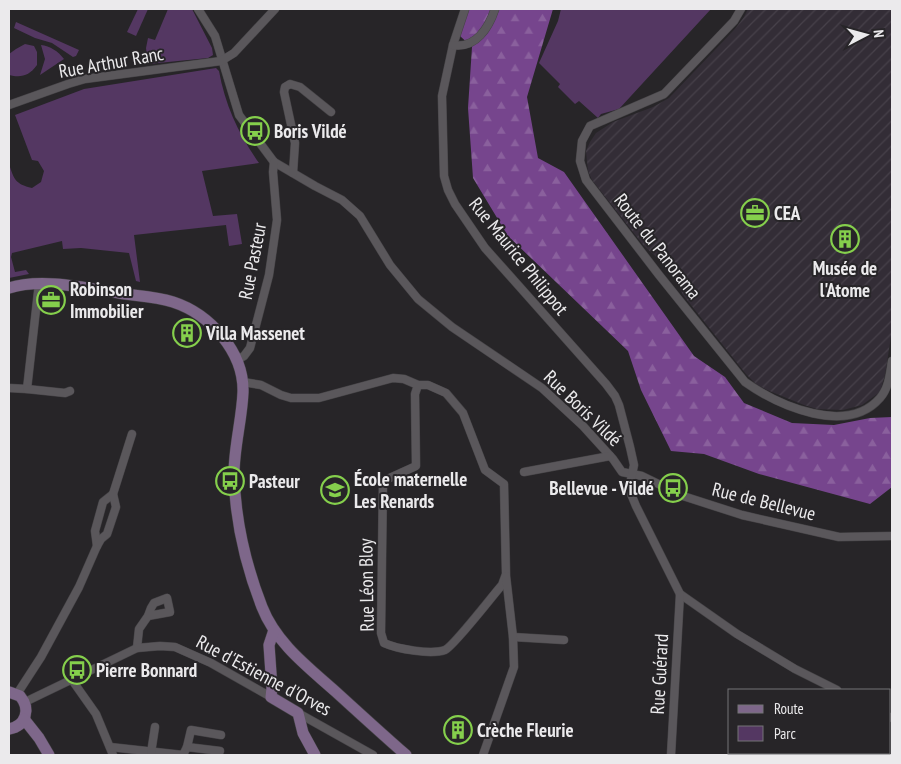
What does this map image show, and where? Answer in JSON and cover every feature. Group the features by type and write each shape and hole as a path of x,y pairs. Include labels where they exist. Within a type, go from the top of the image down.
{"main road":[{"path":"9,288 39,283 173,302 204,318 219,333 237,360 243,382 234,472 235,487 246,560 262,608 274,630 295,655 406,755"},
{"path":"271,697 269,645 274,630"},
{"path":"9,729 16,727 24,719 26,708 17,696"},
{"name":"Rue d'Estienne d'Orves","path":"271,697 298,713"},
{"path":"298,713 303,734 315,755"},
{"path":"24,719 49,755"}],"street":[{"path":"198,9 215,36 221,61 239,115 274,162"},
{"path":"221,61 234,53 275,9"},
{"name":"Rue Maurice Philippot","path":"465,9 453,46 442,96 444,176 448,190 455,204 485,248 615,396 632,453 634,465 632,475"},
{"path":"453,46 469,43 482,35 495,9"},
{"name":"Route du Panorama","path":"741,9 734,21 664,94 641,106 590,126 582,142 580,161 586,180 745,382 761,393 808,413 828,416 849,415 864,410 881,397 888,382 892,361"},
{"name":"Rue Arthur Ranc","path":"9,105 61,86 93,78 221,61"},
{"path":"293,173 295,144 284,92 285,87 295,84 331,112"},
{"name":"Rue Boris Vildé","path":"274,162 342,200 360,216 390,265 418,299 452,327 542,388 583,426 622,472 632,475"},
{"name":"Rue Pasteur","path":"237,360 244,356 250,348 269,275 277,220 273,172 274,162"},
{"path":"27,389 39,283"},
{"path":"243,382 261,385 291,398 308,399 319,398 393,378 404,379 418,385 428,385 446,393 463,413 485,470 504,484 506,574 513,637 514,667 483,755"},
{"name":"Rue Léon Bloy","path":"418,385 415,394 416,466 383,481 381,633 384,643 392,647 432,652 447,650 502,585 506,574"},
{"path":"9,388 66,393 70,391"},
{"path":"17,696 79,587 97,546 101,539 108,534 116,507 113,494 132,434"},
{"path":"524,472 610,456"},
{"path":"632,475 629,489 680,594 745,639 795,669 835,689"},
{"name":"Rue de Bellevue","path":"632,475 642,476 683,496 742,515 840,538 892,536"},
{"path":"97,546 94,530 103,502 113,494"},
{"name":"Rue Guérard","path":"671,755 680,594"},
{"path":"137,648 139,629 148,616"},
{"path":"513,637 564,640"},
{"name":"Rue d'Estienne d'Orves","path":"17,696 72,680 137,648 160,646 174,647 211,663 271,697"},
{"path":"72,680 96,714 113,755"},
{"name":"Rue d'Estienne d'Orves","path":"298,713 373,755"},
{"path":"151,752 155,727"},
{"path":"110,747 183,755 187,747 190,730 221,735"},
{"path":"187,747 220,751"}],"shaded area":[{"name":"CEA","path":"748,9 892,9 892,330 885,375 880,392 862,405 843,410 817,409 756,384 683,295 671,270 644,246 592,180 588,171 586,151 596,133 613,122 653,107 669,98 735,29"}],"green space":[{"path":"138,9 148,9 136,36 127,32"},
{"path":"168,9 192,9 212,48 213,55 208,58 148,64 146,48 148,38 155,40"},
{"path":"465,9 553,9 527,97 538,158 564,172 694,356 725,377 744,403 792,423 834,425 870,418 892,417 892,487 870,504 759,474 704,454 671,451 641,390 628,351 508,236 473,178 468,108 472,47 460,36"},
{"path":"561,9 711,9 619,109 601,114 598,118 579,101 575,104 558,87 560,84 539,63 558,21"},
{"path":"16,22 79,50 76,56 73,57 52,43 35,38 14,28"},
{"path":"25,44 34,46 37,52 37,65 31,72 24,75 9,75 9,54"},
{"path":"41,45 54,49 64,59 40,75 45,59"},
{"path":"216,68 219,71 225,96 234,119 245,142 259,163 202,171 213,216 237,214 242,244 229,246 226,225 134,235 140,282 136,281 129,253 81,248 63,249 62,241 12,253 11,257 15,272 26,270 29,274 9,278 9,164 16,180 22,185 32,188 41,182 44,171 38,161 32,160 15,115 84,89"}],"place":[{"name":"Boris Vildé","path":"255,131"},
{"name":"CEA","path":"755,213"},
{"name":"Musée de l'Atome","path":"845,239"},
{"name":"Robinson Immobilier","path":"51,300"},
{"name":"Villa Massenet","path":"187,333"},
{"name":"Pasteur","path":"230,481"},
{"name":"Bellevue - Vildé","path":"673,488"},
{"name":"École maternelle Les Renards","path":"335,490"},
{"name":"Pierre Bonnard","path":"77,670"},
{"name":"Crèche Fleurie","path":"458,730"}]}
